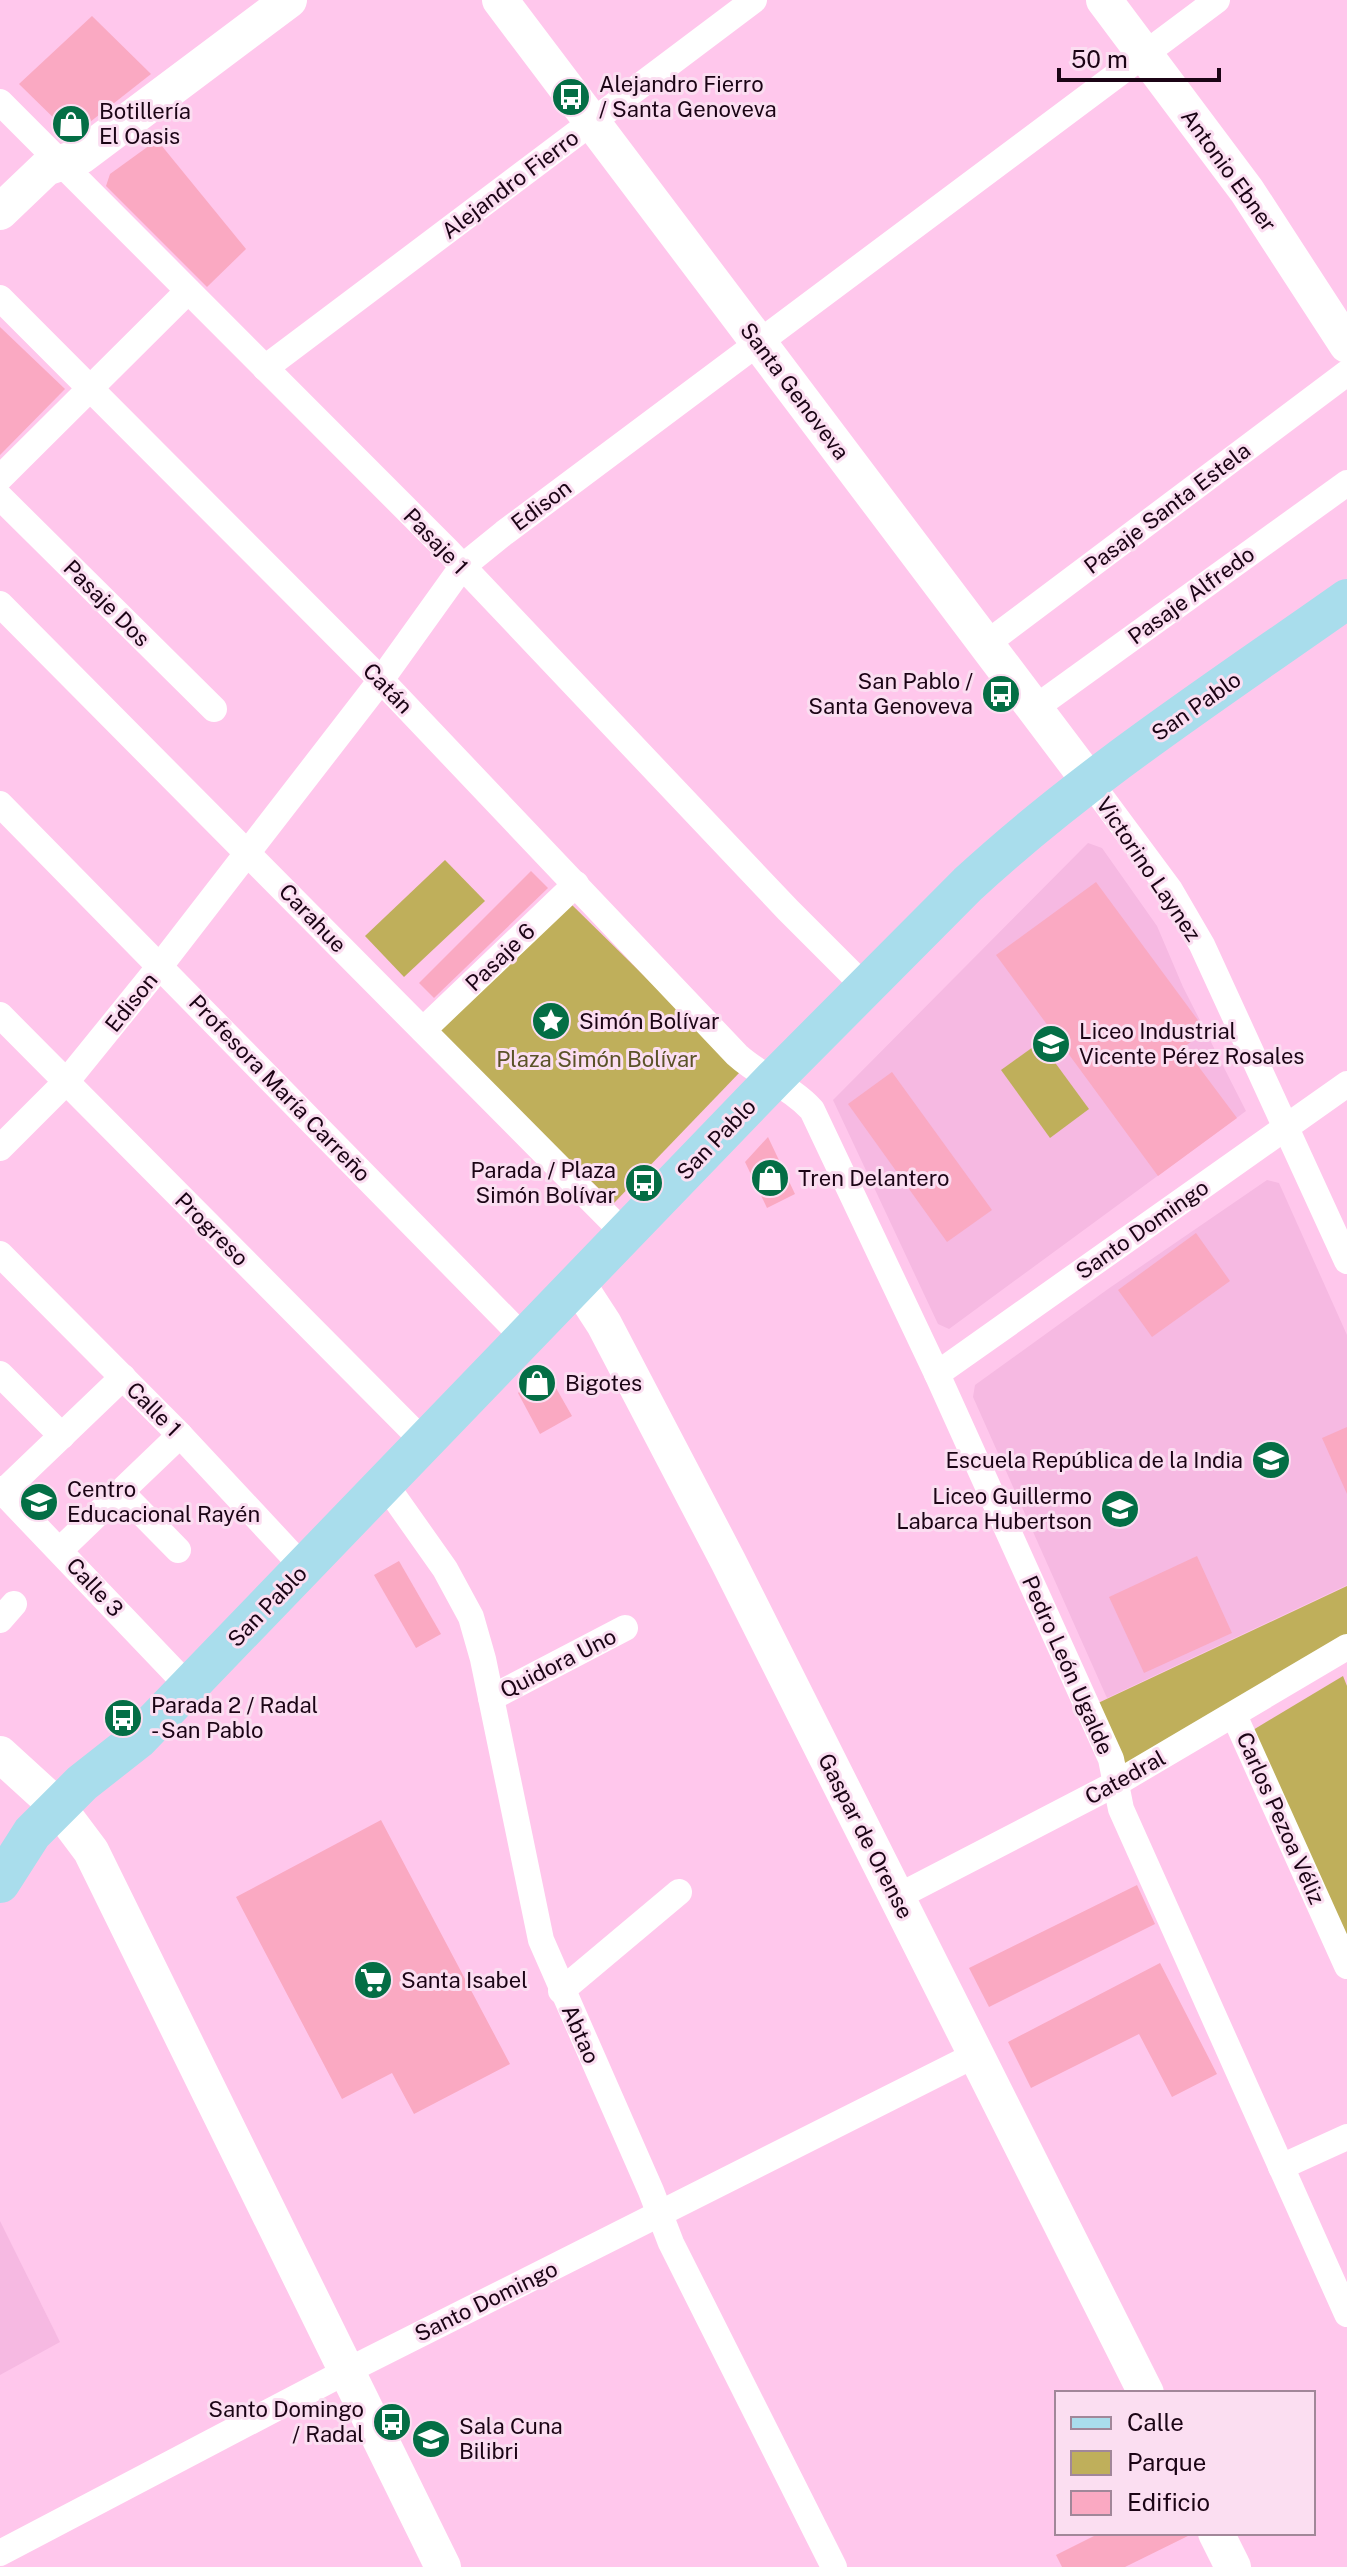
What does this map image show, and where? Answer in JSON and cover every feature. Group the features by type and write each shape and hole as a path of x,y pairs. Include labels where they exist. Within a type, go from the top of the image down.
{"main road":[{"name":"San Pablo","path":"0,1885 32,1833 66,1817 82,1783 138,1739 864,986 1000,854 1090,782 1347,599"}],"street":[{"name":"Santa Genoveva","path":"500,0 1090,782"},
{"name":"Alejandro Fierro","path":"265,368 754,0"},
{"name":"Antonio Ebner","path":"1104,0 1255,204 1347,345"},
{"name":"Edison","path":"0,1148 66,1082 160,966 381,680 462,567 1217,0"},
{"path":"0,212 46,168 81,156 271,5"},
{"name":"Pasaje 1","path":"0,102 462,567 864,986"},
{"path":"0,478 188,291"},
{"name":"Catán","path":"0,298 381,680 737,1055 751,1068 774,1079"},
{"name":"Pasaje Santa Estela","path":"986,644 1347,373"},
{"name":"Pasaje Alfredo","path":"1035,708 1347,483"},
{"name":"Pasaje Dos","path":"0,497 214,709"},
{"name":"Carahue","path":"0,604 625,1234"},
{"name":"Victorino Laynez","path":"1090,782 1187,917 1220,982 1347,1261"},
{"name":"Profesora María Carreño","path":"0,804 525,1339"},
{"name":"Pasaje 6","path":"423,1030 576,884"},
{"name":"Progreso","path":"0,1015 425,1443"},
{"name":"Pedro León Ugalde","path":"774,1079 800,1096 812,1110 937,1374 1111,1759 1121,1809 1347,2314"},
{"name":"Santo Domingo","path":"937,1374 1347,1084"},
{"name":"Calle 1","path":"0,1254 180,1435 304,1568"},
{"name":"Gaspar de Orense","path":"578,1284 604,1324 673,1454 1145,2391"},
{"path":"0,1374 62,1436"},
{"path":"2,1491 123,1377"},
{"path":"60,1550 180,1435"},
{"name":"Abtao","path":"385,1484 445,1569 471,1617 491,1698 532,1905 541,1940 561,1991 671,2243 834,2567"},
{"name":"Calle 3","path":"2,1491 189,1687"},
{"path":"121,1492 178,1550"},
{"name":"Quidora Uno","path":"491,1698 625,1628"},
{"name":"Catedral","path":"897,1897 1115,1784 1347,1647"},
{"name":"Carlos Pezoa Véliz","path":"1234,1715 1347,1966"},
{"path":"0,1754 66,1817 91,1851 443,2567"},
{"path":"561,1991 679,1892"},
{"name":"Santo Domingo","path":"0,2553 345,2372 975,2055"},
{"path":"1281,2167 1347,2137"},
{"path":"1217,2535 1233,2567"}],"shaded area":[{"name":"Liceo Industrial Vicente Pérez Rosales","path":"1088,843 1102,848 1157,926 1183,987 1246,1111 949,1329 938,1324 833,1100"},
{"path":"1267,1180 1279,1183 1347,1335 1347,1585 1107,1698 973,1397 975,1385"},
{"path":"0,2221 60,2342 0,2375"}],"green space":[{"path":"445,860 485,901 404,977 365,936"},
{"name":"Plaza Simón Bolívar","path":"570,903 741,1071 614,1203 436,1033"},
{"path":"1040,1042 1089,1109 1050,1138 1001,1070"},
{"path":"1347,1586 1347,1634 1126,1765 1096,1704"},
{"path":"1343,1676 1347,1686 1347,1942 1253,1730"}],"building":[{"path":"92,16 151,74 76,133 67,131 19,84"},
{"path":"157,140 246,249 207,287 106,186 110,174"},
{"path":"0,327 65,389 0,455"},
{"path":"531,871 548,888 434,998 419,983"},
{"path":"1096,882 1206,1031 1184,1047 1237,1118 1158,1176 996,955"},
{"path":"892,1072 992,1210 947,1242 848,1104"},
{"name":"Tren Delantero","path":"768,1137 795,1194 767,1208 745,1162"},
{"path":"1196,1233 1230,1281 1152,1337 1118,1290"},
{"path":"540,1372 548,1374 572,1416 540,1434 518,1393"},
{"path":"1347,1427 1347,1494 1322,1438"},
{"path":"1197,1556 1232,1633 1144,1673 1109,1597"},
{"path":"399,1561 441,1634 416,1648 374,1575"},
{"name":"Santa Isabel","path":"381,1820 510,2064 414,2114 392,2073 342,2099 236,1897"},
{"path":"1137,1885 1155,1924 989,2007 969,1968"},
{"path":"1160,1963 1217,2074 1172,2097 1139,2034 1031,2088 1008,2042"},
{"path":"1096,2535 1190,2535 1125,2567 1062,2567 1056,2555"}],"place":[{"name":"Alejandro Fierro / Santa Genoveva","path":"571,97"},
{"name":"Botillería El Oasis","path":"71,124"},
{"name":"San Pablo / Santa Genoveva","path":"1001,694"},
{"name":"Simón Bolívar","path":"551,1021"},
{"name":"Liceo Industrial Vicente Pérez Rosales","path":"1051,1044"},
{"name":"Tren Delantero","path":"770,1178"},
{"name":"Parada / Plaza Simón Bolívar","path":"644,1183"},
{"name":"Bigotes","path":"537,1383"},
{"name":"Escuela República de la India","path":"1271,1460"},
{"name":"Centro Educacional Rayén","path":"39,1502"},
{"name":"Liceo Guillermo Labarca Hubertson","path":"1120,1509"},
{"name":"Parada 2 / Radal - San Pablo","path":"123,1718"},
{"name":"Santa Isabel","path":"373,1980"},
{"name":"Santo Domingo / Radal","path":"392,2422"},
{"name":"Sala Cuna Bilibri","path":"431,2439"}]}
